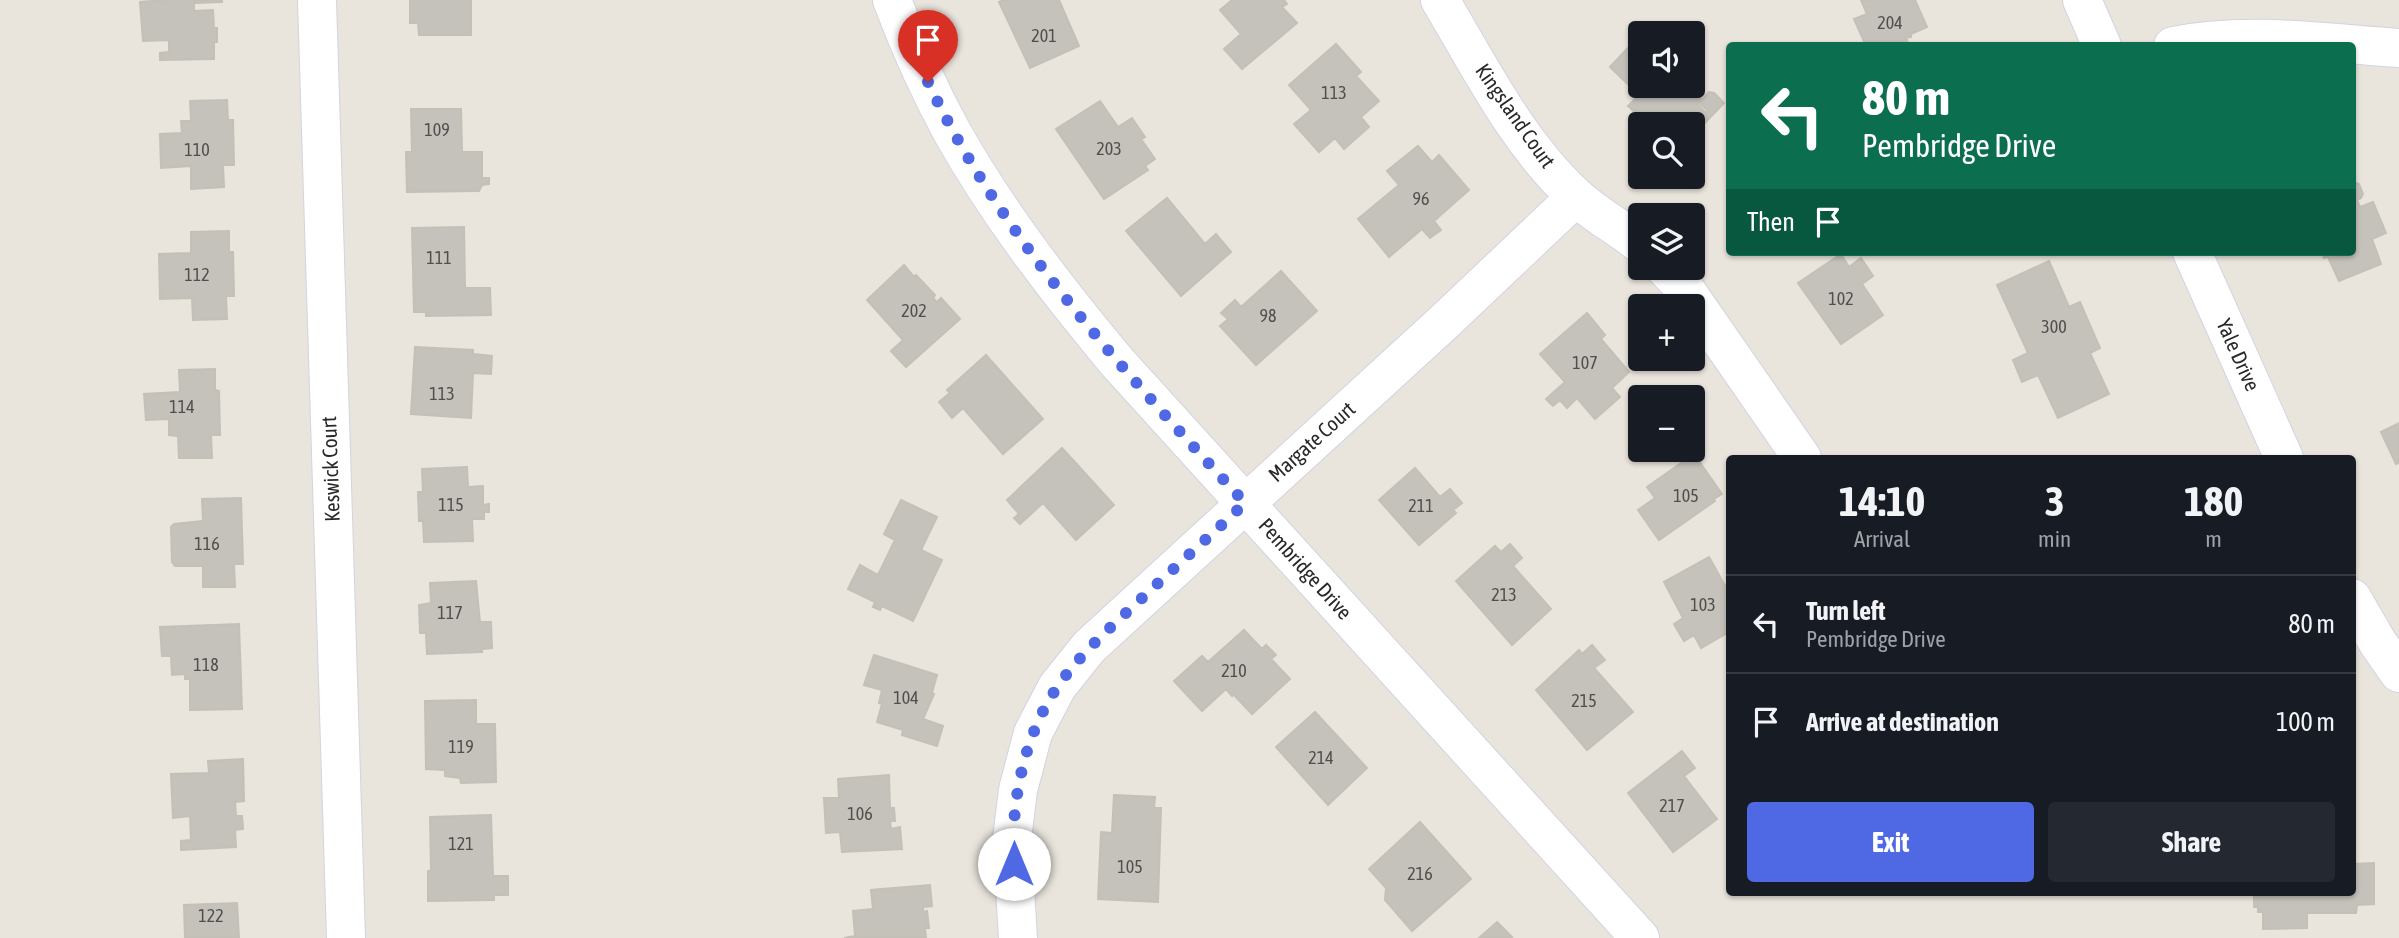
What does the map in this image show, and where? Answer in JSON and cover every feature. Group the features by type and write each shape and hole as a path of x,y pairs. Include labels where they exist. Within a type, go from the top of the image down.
{"street":[{"name":"Keswick Court","path":"317,0 346,938"},
{"name":"Pembridge Drive","path":"892,0 905,34 951,130 975,171 1083,321 1117,362 1640,938"},
{"name":"Kingsland Court","path":"1440,0 1494,91 1537,155 1576,197 1628,235"},
{"path":"2082,0 2100,42"},
{"path":"2192,42 2207,39 2271,42"},
{"path":"2356,46 2399,48"},
{"name":"Margate Court","path":"1018,938 1012,839 1018,790 1033,733 1057,687 1089,647 1444,322 1576,197"},
{"name":"Yale Drive","path":"2194,256 2283,455"},
{"path":"1676,280 1800,455"},
{"path":"2356,605 2399,673"}],"building":[{"path":"222,0 194,3 194,11 213,10 214,28 217,28 214,59 160,60 160,53 169,52 169,40 143,41 140,2"},
{"path":"410,0 471,0 471,35 419,35 418,23 410,23"},
{"path":"1059,0 1079,46 1030,68 999,2"},
{"path":"1232,0 1284,0 1287,4 1282,7 1297,23 1242,69 1224,49 1241,34 1220,10"},
{"path":"1861,0 1915,0 1927,27 1911,34 1911,37 1906,38 1908,42 1864,42 1854,19 1867,14"},
{"path":"1336,44 1361,72 1356,76 1379,101 1361,117 1369,127 1344,149 1335,138 1319,152 1294,124 1311,110 1289,85"},
{"path":"1628,48 1628,84 1610,67"},
{"path":"1709,92 1714,93 1724,103 1705,123 1705,112 1708,111 1699,103"},
{"path":"1636,98 1700,98 1697,104 1705,112 1635,112 1628,106"},
{"path":"227,100 228,120 233,120 234,165 223,165 224,187 191,189 191,166 161,168 160,134 182,133 181,121 191,121 190,101"},
{"path":"1100,101 1118,127 1132,118 1145,137 1141,139 1155,159 1145,166 1148,170 1104,199 1056,129"},
{"path":"411,109 461,109 462,152 482,152 482,178 489,178 489,184 482,185 479,191 407,192 406,152 412,152"},
{"path":"1418,146 1432,162 1439,155 1469,190 1434,221 1441,230 1430,238 1422,229 1389,257 1358,219 1399,185 1387,171"},
{"path":"2356,183 2359,184 2363,194 2357,200 2360,207 2373,202 2386,233 2372,239 2381,264 2339,281 2328,257 2323,256 2356,256"},
{"path":"1167,198 1205,244 1216,234 1231,252 1181,296 1126,231"},
{"path":"464,227 465,288 490,288 491,315 426,316 426,312 414,312 412,228"},
{"path":"229,231 229,252 233,252 234,296 226,296 227,319 193,320 192,298 160,299 159,254 191,253 191,232"},
{"path":"1838,256 1842,256 1849,267 1861,258 1873,276 1862,284 1883,315 1841,344 1798,283"},
{"path":"2049,261 2069,307 2080,302 2100,348 2090,353 2109,394 2058,418 2038,375 2022,382 2013,360 2028,353 1997,285"},
{"path":"904,265 935,295 933,298 937,302 941,298 960,319 906,367 891,351 903,340 867,300"},
{"path":"1281,271 1317,311 1256,365 1220,326 1228,319 1221,313 1235,300 1241,307"},
{"path":"1587,313 1605,335 1601,339 1629,372 1612,388 1620,397 1595,419 1577,398 1567,408 1560,400 1553,406 1546,399 1565,382 1540,354"},
{"path":"415,347 473,350 473,354 492,356 491,374 473,373 471,418 411,414"},
{"path":"986,355 1043,419 1003,454 963,408 952,418 939,402 950,393 947,390"},
{"path":"215,369 215,390 219,391 220,435 211,435 212,458 179,458 178,436 169,435 169,419 146,420 144,394 180,392 179,370"},
{"path":"2399,423 2399,463 2396,464 2381,432"},
{"path":"1062,448 1114,505 1076,540 1043,503 1020,524 1014,518 1019,514 1007,500"},
{"path":"1683,462 1700,462 1722,494 1659,540 1638,510 1655,498 1647,487"},
{"path":"467,467 468,487 483,486 483,505 489,504 489,512 484,512 484,519 472,519 473,541 424,542 423,521 419,521 418,492 423,492 422,469"},
{"path":"1415,468 1440,497 1450,489 1462,503 1453,510 1456,513 1419,545 1379,500"},
{"path":"241,498 243,564 234,564 235,587 203,587 203,566 175,566 172,562 171,527 174,524 203,521 202,499"},
{"path":"901,500 937,517 921,550 942,560 913,621 882,606 880,610 873,607 875,602 848,589 860,565 878,575 895,540 884,534"},
{"path":"1510,544 1522,558 1513,566 1551,609 1512,645 1456,581 1495,546 1501,552"},
{"path":"1709,557 1726,588 1726,634 1701,648 1694,635 1684,641 1674,624 1683,618 1664,582"},
{"path":"476,581 480,622 491,622 492,648 482,649 482,652 427,654 426,633 420,633 419,605 431,603 430,583"},
{"path":"239,624 242,709 190,710 190,679 185,679 185,674 172,675 171,656 162,656 160,627"},
{"path":"1244,630 1262,649 1266,645 1276,655 1271,659 1290,679 1252,714 1226,689 1202,711 1174,681 1202,656 1208,662"},
{"path":"1592,645 1605,660 1594,668 1633,712 1587,750 1536,690 1579,650 1582,654"},
{"path":"874,655 937,675 932,693 934,694 923,719 943,726 937,746 902,735 903,730 877,722 882,704 879,703 882,690 864,685"},
{"path":"476,700 476,724 495,724 496,782 461,783 460,778 445,776 445,770 426,769 425,701"},
{"path":"1315,712 1367,768 1328,805 1276,747"},
{"path":"1682,751 1695,768 1684,776 1717,819 1673,852 1628,793"},
{"path":"243,759 244,801 235,802 236,816 242,816 243,829 235,830 236,847 181,850 181,841 191,840 190,816 173,818 171,774 209,773 208,761"},
{"path":"889,775 890,808 894,808 895,821 890,821 891,829 900,827 902,849 842,852 840,832 826,833 824,798 839,798 838,779"},
{"path":"1114,795 1155,797 1154,808 1161,808 1158,902 1098,899 1101,832 1112,833"},
{"path":"491,815 493,876 508,876 508,895 494,895 494,900 428,901 428,871 431,871 430,817"},
{"path":"1420,822 1471,879 1412,931 1385,900 1386,888 1369,869"},
{"path":"2374,863 2374,904 2357,905 2356,913 2307,913 2307,928 2263,929 2263,912 2258,912 2258,907 2254,907 2254,896 2356,896 2356,864"},
{"path":"930,885 932,906 923,907 923,912 927,911 929,928 925,928 926,938 844,938 855,936 853,911 873,909 871,890"},
{"path":"237,903 239,938 185,938 184,905"},
{"path":"1497,922 1512,937 1479,938"}],"route":[{"path":"928,82 975,171 1083,321 1245,503 1089,647 1057,687 1033,733 1018,790 1012,839 1014,864"}]}
